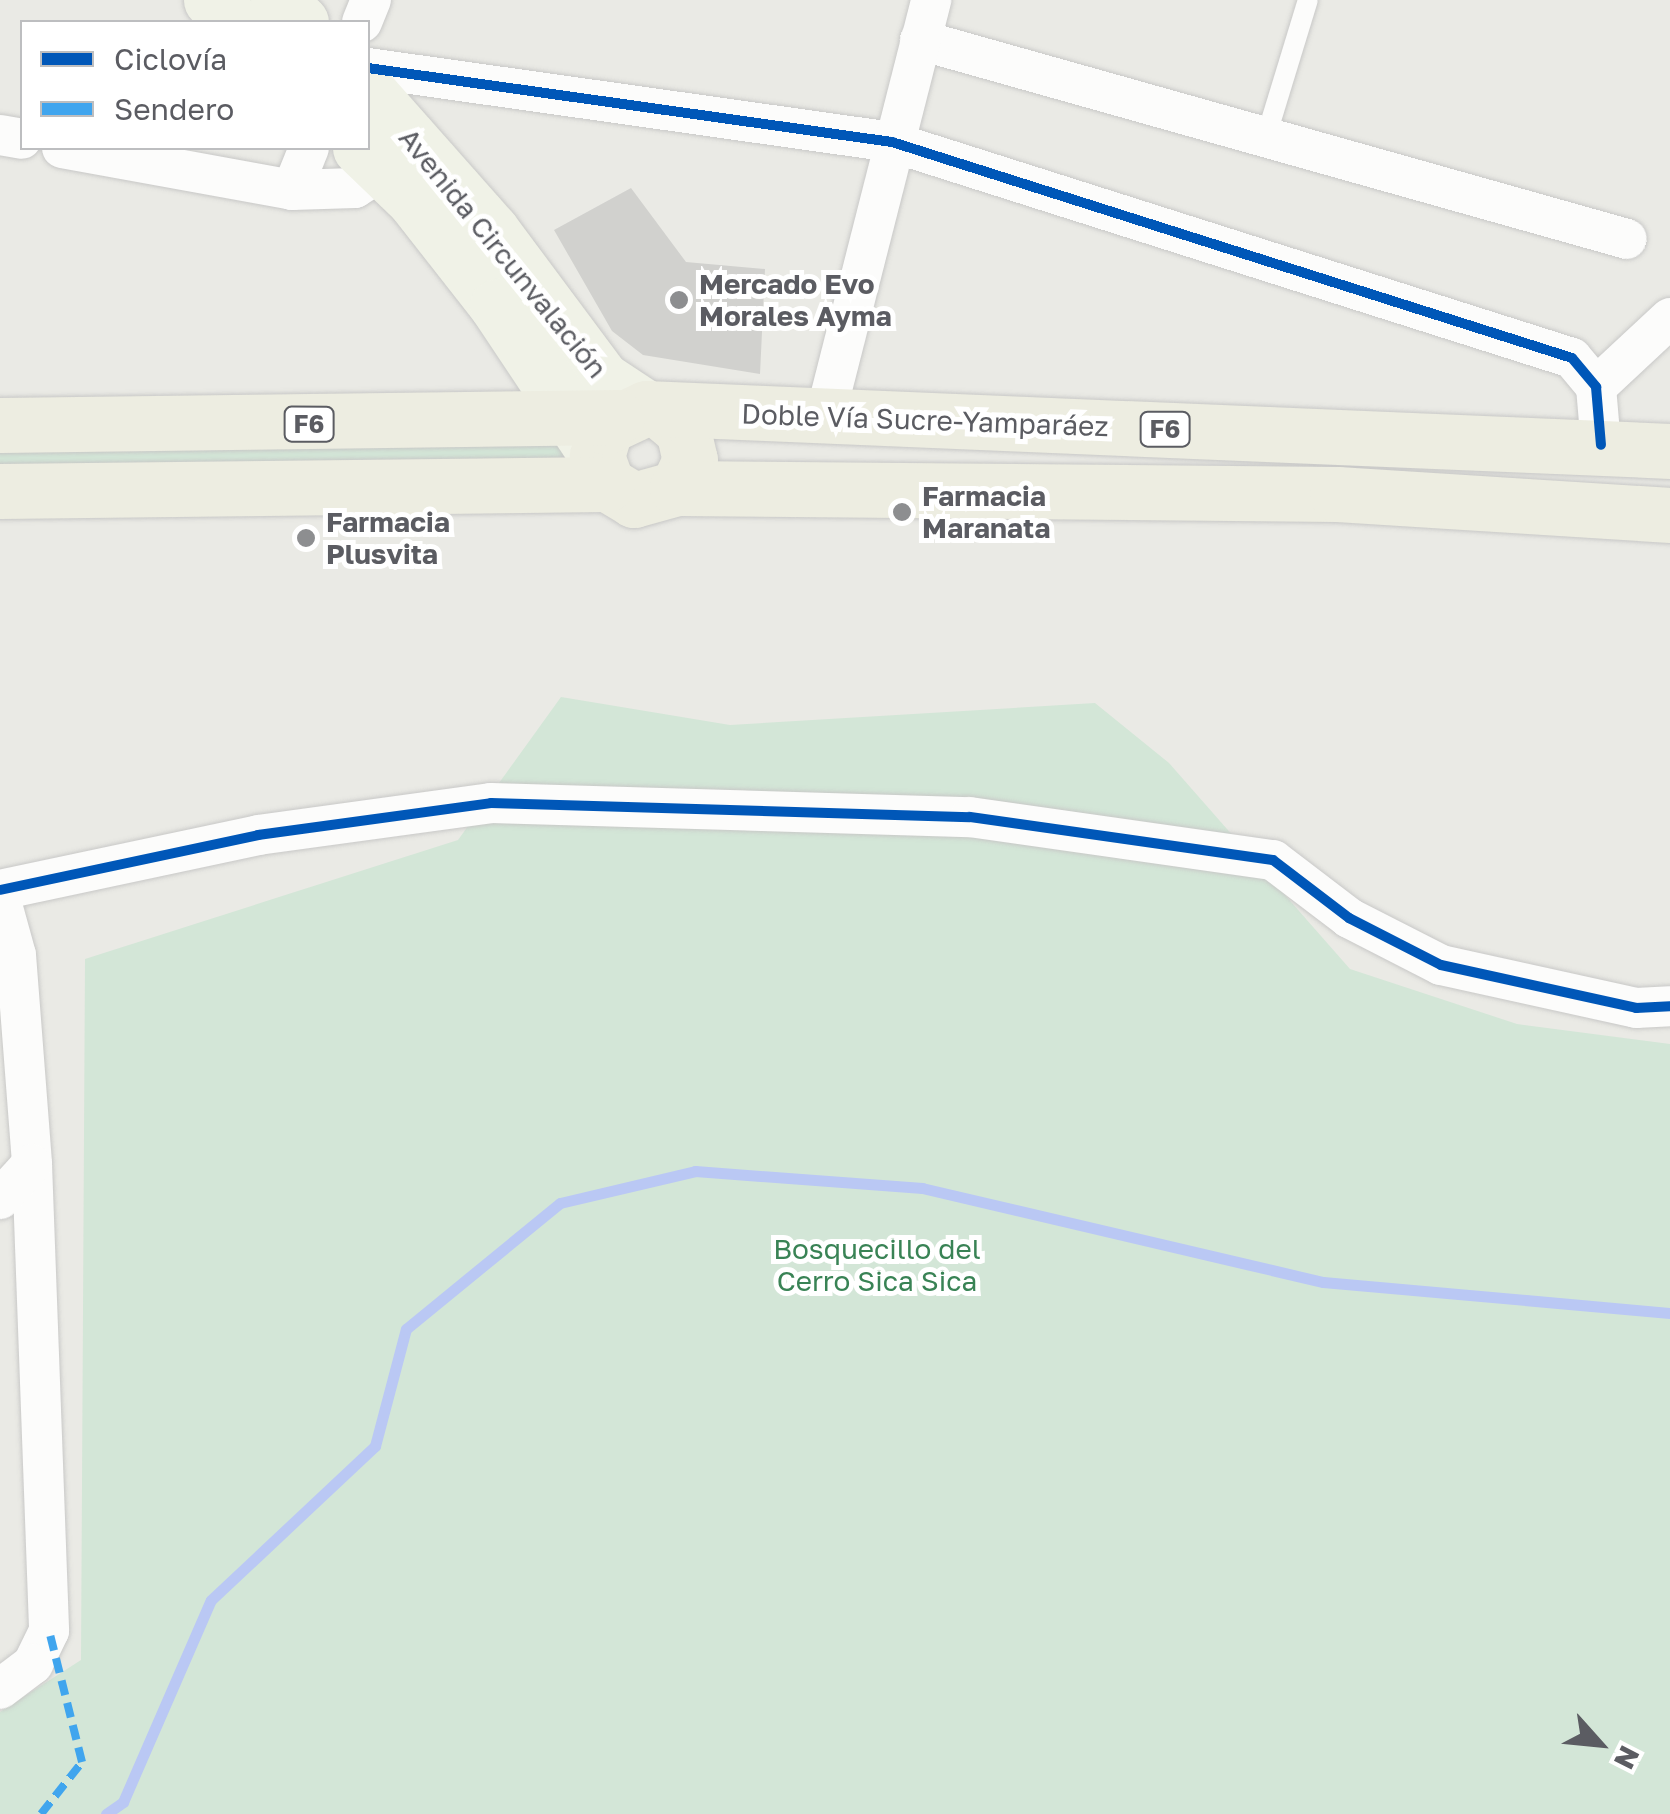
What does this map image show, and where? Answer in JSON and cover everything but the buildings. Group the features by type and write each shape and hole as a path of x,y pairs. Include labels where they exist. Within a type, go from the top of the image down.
{"highway":[{"name":"Doble Vía Sucre-Yamparáez","path":"0,491 825,417 1601,445 1670,452"},
{"name":"Doble Vía Sucre-Yamparáez","path":"0,425 617,433"},
{"name":"Doble Vía Sucre-Yamparáez","path":"617,433 649,501 677,488 1337,494 1670,515"},
{"path":"617,433 689,444 677,488"}],"main road":[{"path":"211,0 232,20"},
{"path":"278,0 298,20"},
{"name":"Avenida Circunvalación","path":"370,98 387,155 497,306 617,433"},
{"name":"Avenida Circunvalación","path":"387,155 602,379 617,433"}],"street":[{"path":"825,417 931,0"},
{"path":"920,40 1627,238"},
{"path":"370,68 892,142 1572,358 1596,387 1601,445"},
{"path":"73,150 292,190 355,188 387,155"},
{"path":"292,190 308,150"},
{"path":"1596,387 1670,318"},
{"path":"0,1689 33,1664 49,1631 32,1164 16,955 0,893 258,835 491,803 970,817 1273,860 1349,918 1440,964 1636,1008 1670,1006"},
{"path":"0,1199 32,1164"}],"lane":[{"path":"1266,137 1308,0"}],"green space":[{"path":"0,442 570,443 570,470 0,469"},
{"name":"Bosquecillo del Cerro Sica Sica","path":"561,697 730,725 1095,703 1169,763 1350,969 1517,1024 1670,1044 1670,1814 0,1814 0,1712 81,1660 85,959 458,840"}],"waterway":[{"path":"106,1814 123,1802 211,1600 375,1446 406,1329 560,1203 695,1171 922,1188 1323,1282 1670,1313"}],"marked path":[{"path":"41,1814 82,1762 49,1631"}],"cycle path":[{"path":"370,68 892,142 1572,358 1596,387 1601,445"},
{"path":"0,890 258,835 491,803 970,817 1273,860 1349,918 1441,965 1636,1008 1670,1006"}],"place":[{"name":"Mercado Evo Morales Ayma","path":"679,300"},
{"name":"Farmacia Maranata","path":"902,512"},
{"name":"Farmacia Plusvita","path":"306,538"}]}
